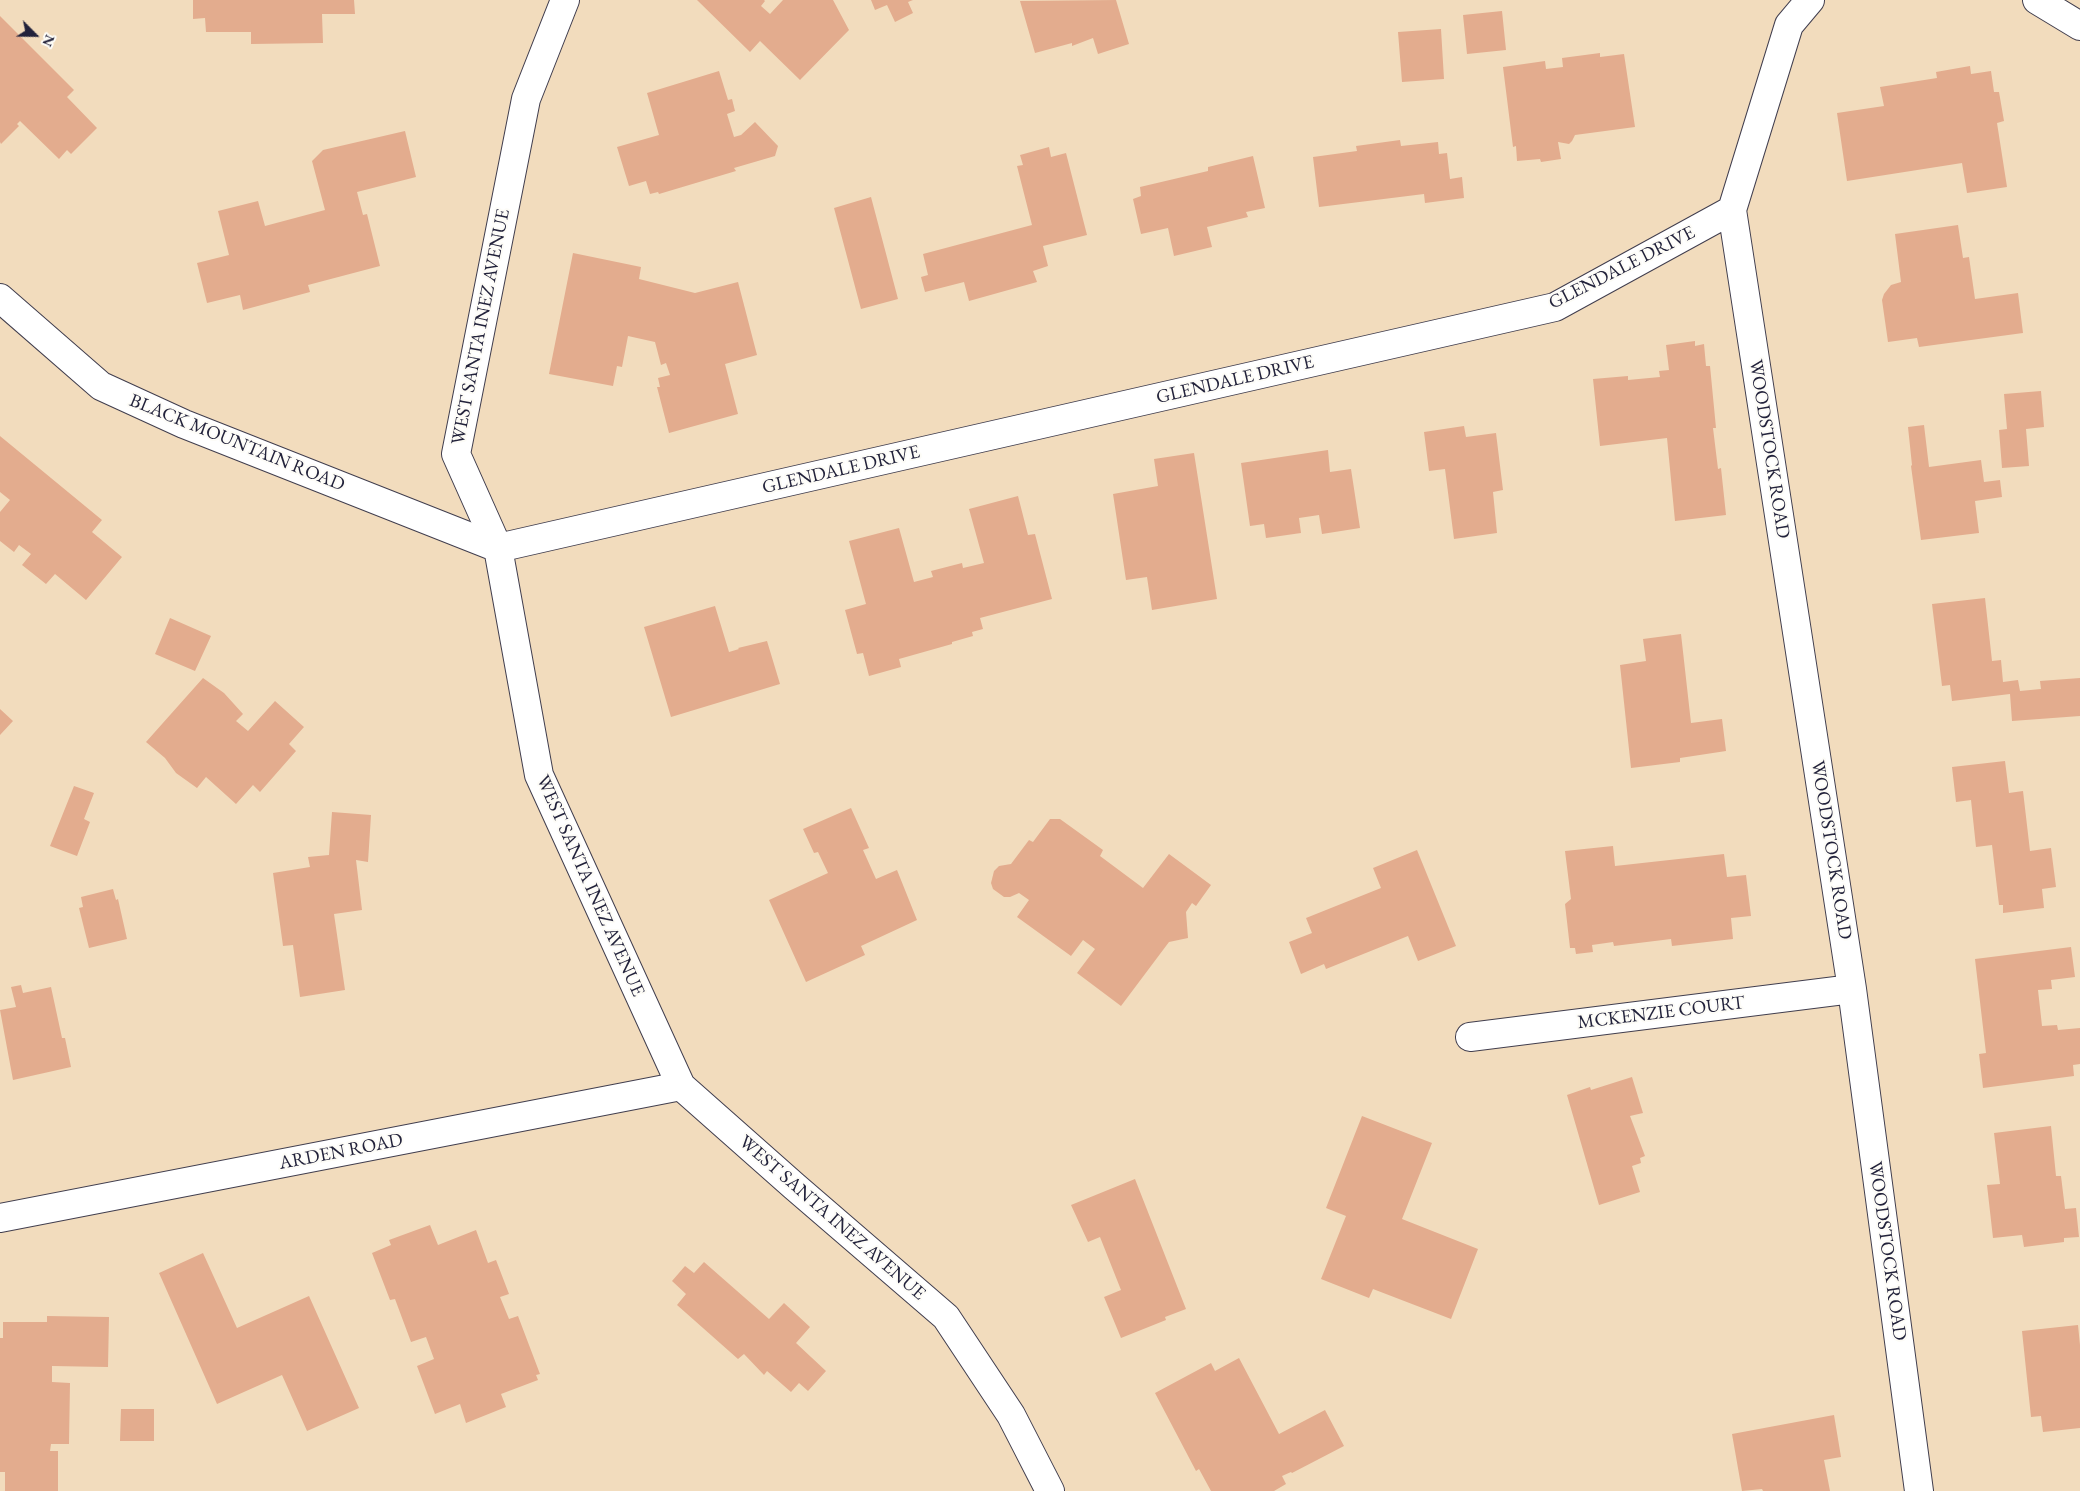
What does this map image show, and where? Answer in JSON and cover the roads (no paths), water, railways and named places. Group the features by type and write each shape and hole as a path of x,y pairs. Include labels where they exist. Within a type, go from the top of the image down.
{"street":[{"name":"WEST SANTA INEZ AVENUE","path":"565,0 526,99 456,454 498,548 538,775 681,1086 946,1317 1011,1415 1050,1491"},
{"path":"1732,210 1789,25 1810,0"},
{"path":"2037,0 2080,26"},
{"name":"GLENDALE DRIVE","path":"498,548 1555,307 1732,210"},
{"name":"WOODSTOCK ROAD","path":"1732,210 1852,989 1919,1491"},
{"name":"BLACK MOUNTAIN ROAD","path":"0,298 101,386 184,424 498,548"},
{"name":"MCKENZIE COURT","path":"1470,1038 1852,989"},
{"name":"ARDEN ROAD","path":"0,1218 681,1086"}]}
